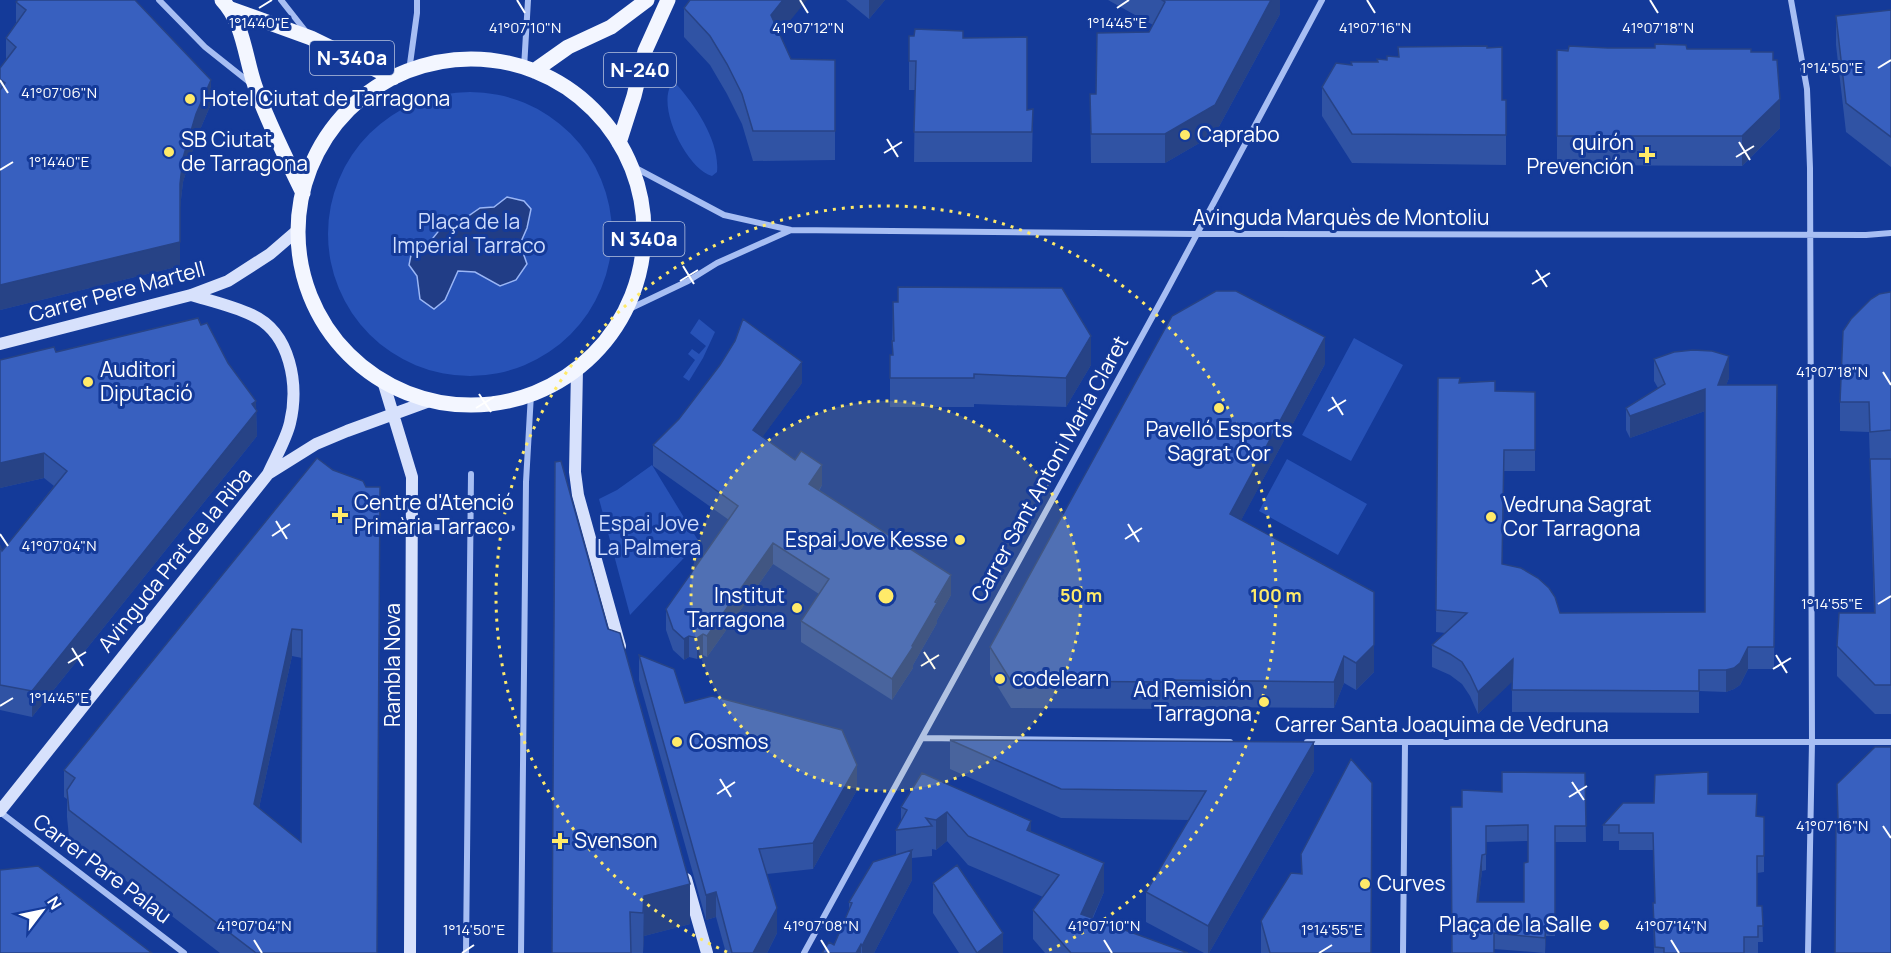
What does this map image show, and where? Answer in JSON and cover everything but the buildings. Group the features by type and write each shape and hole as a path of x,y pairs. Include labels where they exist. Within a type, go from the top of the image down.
{"main road":[{"name":"N-240","path":"529,70 568,47 611,27 647,0"},
{"name":"N-240","path":"619,143 645,51 668,0"},
{"name":"N-340a","path":"226,4 247,52 255,86 303,194"},
{"name":"N-340a","path":"226,4 311,38 393,78"},
{"name":"N 340a","path":"460,60 497,61 529,70 562,86 587,104 619,143 630,165 642,207 644,239 639,271 625,312 610,336 577,369 531,394 513,400 483,405 459,405 407,392 383,381 349,354 332,335 319,313 304,277 298,229 303,194 315,158 335,126 361,99 408,71 434,63 460,60"}],"street":[{"path":"159,0 205,47 255,86"},
{"path":"281,0 311,38"},
{"path":"408,71 417,0"},
{"path":"528,0 529,70"},
{"name":"Carrer Sant Antoni Maria Claret","path":"804,953 1322,0"},
{"path":"1791,0 1806,89 1810,168 1812,742 1808,953"},
{"name":"Avinguda Marquès de Montoliu","path":"630,165 724,215 791,230 1866,236 1891,233"},
{"name":"Carrer Pere Martell","path":"0,344 191,295 228,281 270,254 298,229"},
{"name":"Avinguda Marquès de Montoliu","path":"625,312 688,281 717,263 791,230"},
{"path":"191,295 253,316 270,327 283,343 291,367 293,399 290,425 268,474"},
{"path":"577,369 575,472 578,495 623,655"},
{"name":"Rambla Nova","path":"383,381 412,477 410,953"},
{"path":"521,953 526,482 531,394"},
{"name":"Avinguda Prat de la Riba","path":"0,812 268,474 316,444 432,400"},
{"path":"466,953 471,474"},
{"path":"425,527 512,528"},
{"path":"922,738 1239,742"},
{"name":"Carrer Santa Joaquima de Vedruna","path":"1299,742 1891,742"},
{"path":"1403,953 1405,743"},
{"name":"Carrer Pare Palau","path":"0,812 184,953"},
{"path":"681,861 706,953"}],"green space":[{"path":"671,85 677,85 684,94 699,114 711,137 717,161 717,172 712,176 702,171 693,162 677,136 668,108"},
{"name":"Plaça de la Imperial Tarraco","path":"470,92 498,95 524,103 549,116 570,134 588,155 601,180 609,206 612,234 609,262 601,288 588,313 570,334 549,352 524,365 498,373 470,376 442,373 416,365 391,352 370,334 352,313 339,288 331,262 328,234 331,206 339,180 352,155 370,134 391,116 416,103 442,95"},
{"path":"699,319 715,332 689,381 683,377 695,360 688,354 692,349 699,354 706,346 690,333"},
{"path":"1354,338 1403,365 1351,461 1302,435"},
{"path":"1287,459 1367,504 1338,555 1259,511"},
{"name":"Espai Jove La Palmera","path":"652,465 699,542 630,615 599,499 617,490"}],"shaded area":[{"path":"507,197 524,201 531,209 527,228 520,244 527,264 516,280 500,286 475,272 458,271 445,300 434,309 420,299 417,276 409,265 412,250 429,243 450,217 464,219 480,208 494,207"}],"place":[{"name":"Hotel Ciutat de Tarragona","path":"190,99"},
{"name":"Caprabo","path":"1185,135"},
{"name":"SB Ciutat de Tarragona","path":"169,152"},
{"name":"quirón Prevención","path":"1647,155"},
{"name":"Auditori Diputació","path":"88,382"},
{"name":"Pavelló Esports Sagrat Cor","path":"1219,408"},
{"name":"Centre d'Atenció Primària Tarraco","path":"340,515"},
{"name":"Vedruna Sagrat Cor Tarragona","path":"1491,517"},
{"name":"Espai Jove Kesse","path":"960,540"},
{"name":"Institut Tarragona","path":"797,608"},
{"name":"codelearn","path":"1000,679"},
{"name":"Ad Remisión Tarragona","path":"1264,702"},
{"name":"Cosmos","path":"677,742"},
{"name":"Svenson","path":"560,841"},
{"name":"Curves","path":"1365,884"},
{"name":"Plaça de la Salle","path":"1604,925"}]}
